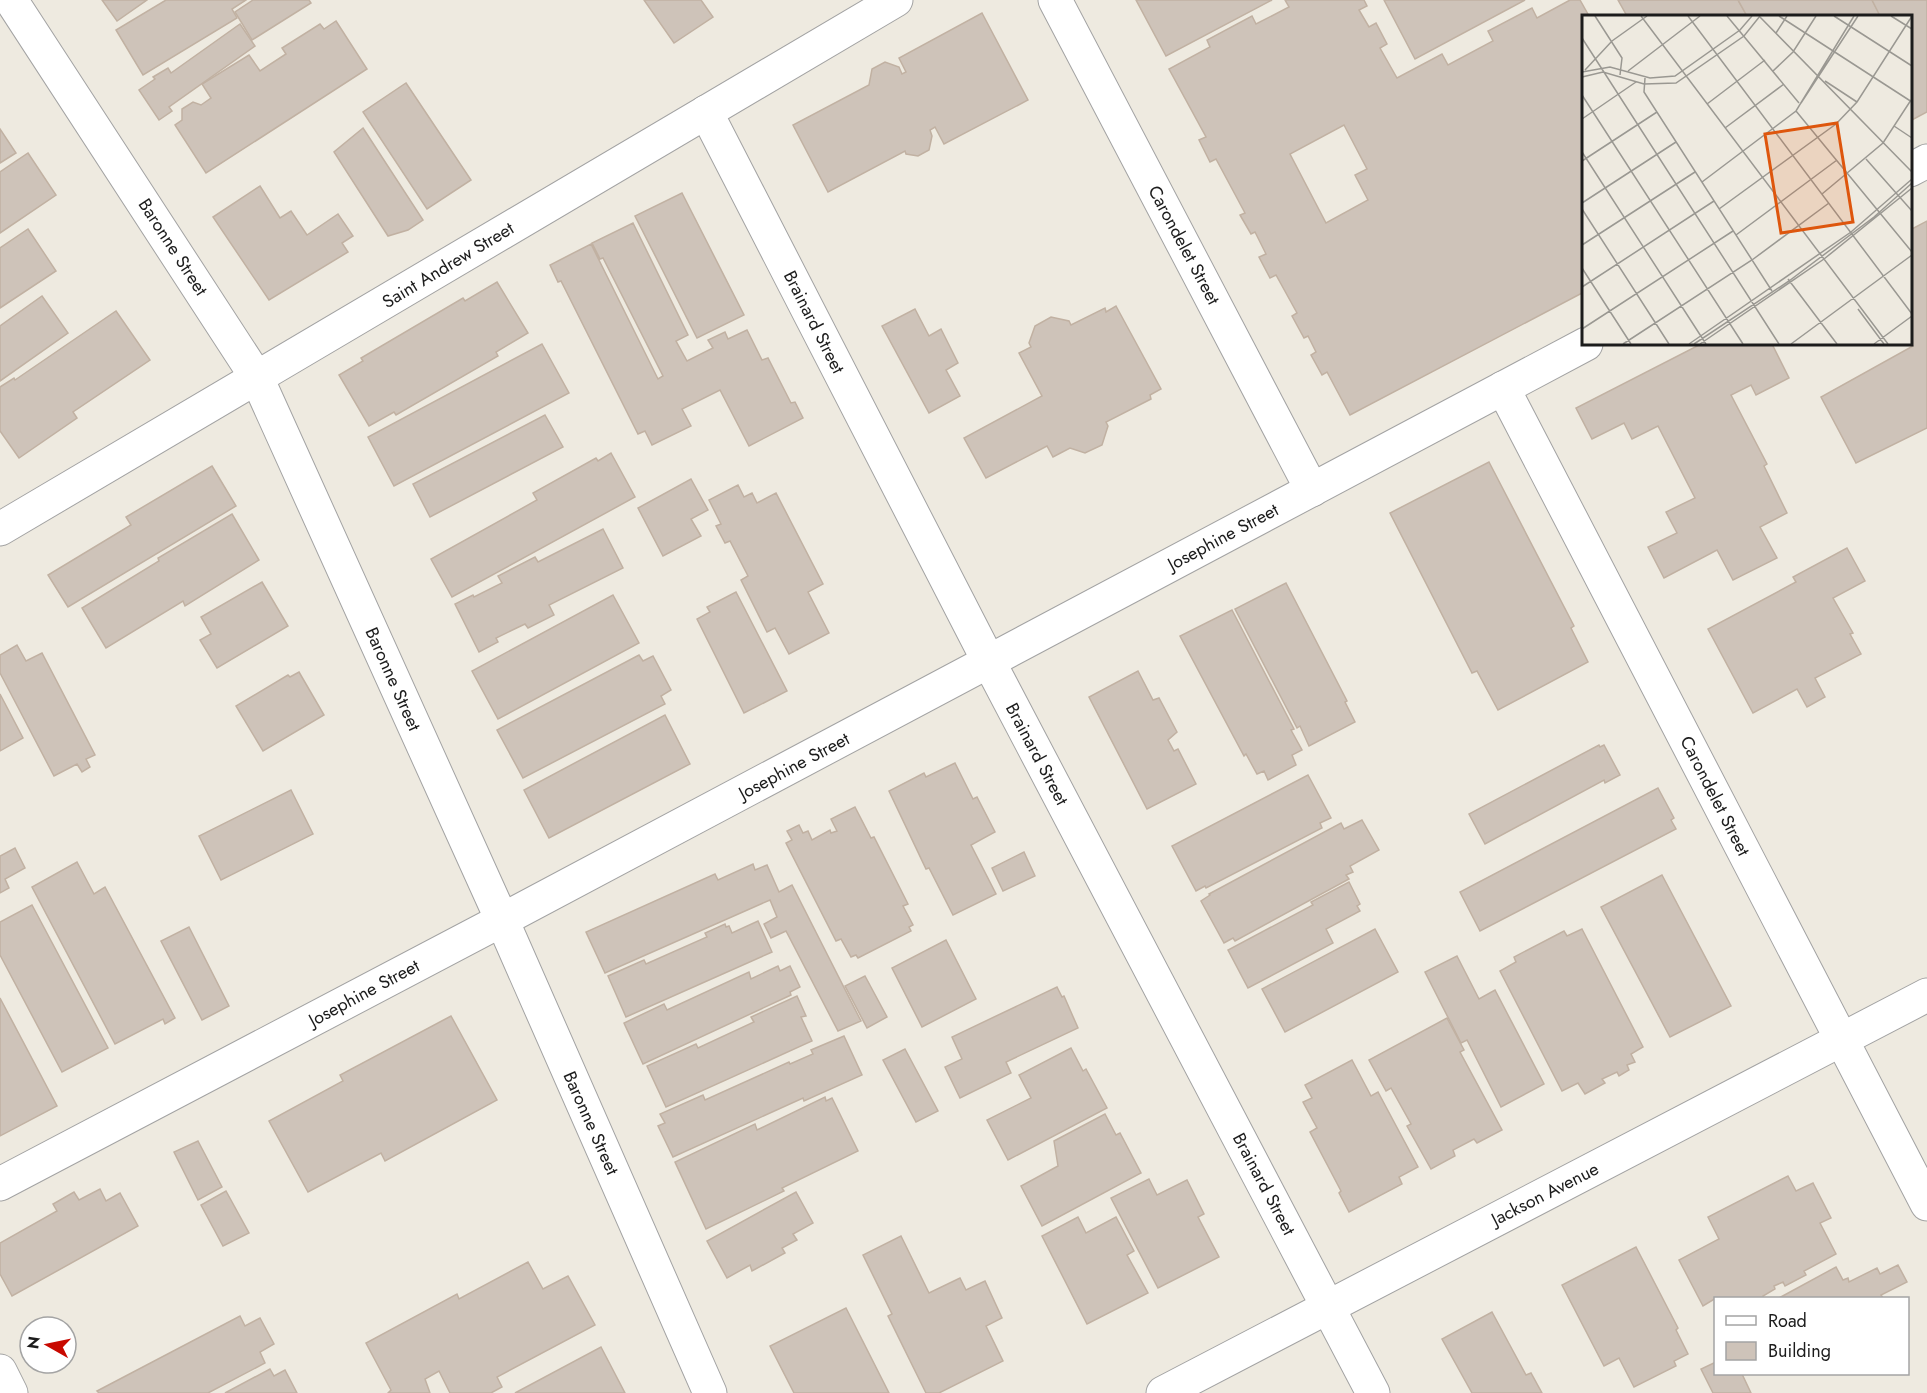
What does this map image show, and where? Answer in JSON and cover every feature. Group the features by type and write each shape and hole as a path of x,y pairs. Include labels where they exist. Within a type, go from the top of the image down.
{"street":[{"name":"Baronne Street","path":"11,0 257,378 502,921 710,1393"},
{"name":"Saint Andrew Street","path":"0,529 896,0"},
{"name":"Carondelet Street","path":"1055,0 1312,490"},
{"name":"Brainard Street","path":"706,112 989,662 1373,1393"},
{"path":"1912,169 1927,161"},
{"name":"Josephine Street","path":"0,1184 502,921 1584,345"},
{"name":"Carondelet Street","path":"1503,388 1927,1204"},
{"name":"Jackson Avenue","path":"1163,1393 1328,1305 1927,995"},
{"path":"0,1371 11,1393"}],"building":[{"path":"102,0 147,0 117,21"},
{"path":"166,0 246,0 232,9 237,18 143,75 116,30"},
{"path":"253,0 309,0 311,3 252,40 235,12"},
{"path":"644,0 701,0 713,17 674,43"},
{"path":"1136,0 1272,0 1166,56"},
{"path":"1285,0 1364,0 1367,6 1359,10 1369,27 1376,23 1387,44 1380,48 1397,78 1442,54 1448,65 1493,41 1488,31 1532,8 1537,18 1570,0 1580,0 1588,15 1582,15 1582,293 1350,415 1327,372 1322,375 1311,355 1316,352 1308,336 1304,338 1292,316 1297,313 1276,275 1270,278 1259,257 1266,254 1255,232 1251,234 1240,215 1245,213 1216,159 1210,162 1199,140 1206,137 1169,69 1210,47 1207,40 1252,16 1256,24 1289,7","holes":["1344,125 1367,169 1355,175 1368,200 1326,223 1290,154"]},
{"path":"1384,0 1525,0 1415,59"},
{"path":"1618,0 1738,0 1746,15 1626,15"},
{"path":"1738,0 1872,0 1880,15 1746,15"},
{"path":"1872,0 1927,0 1927,112 1912,120 1912,15 1880,15"},
{"path":"982,13 1028,100 944,144 935,127 930,130 932,136 929,150 918,156 906,154 905,151 828,192 793,125 869,85 872,69 885,62 899,67 902,74 906,72 899,58"},
{"path":"336,21 367,69 206,173 175,125 182,120 182,109 193,102 201,105 211,98 202,84 249,55 260,71 286,54 282,48 320,24 324,29"},
{"path":"240,24 255,46 169,107 172,111 159,120 139,90 155,79 153,77 168,68 171,73"},
{"path":"406,83 471,180 427,209 363,112"},
{"path":"363,128 423,220 408,230 388,236 334,152"},
{"path":"0,129 16,153 0,163"},
{"path":"28,153 56,195 0,233 0,172"},
{"path":"260,186 280,218 291,211 307,235 338,214 353,236 342,243 348,252 269,300 213,217"},
{"path":"682,193 744,315 697,338 635,216"},
{"path":"1927,221 1927,428 1856,463 1821,397 1913,346 1912,229"},
{"path":"633,223 688,335 676,341 687,361 713,348 708,340 725,332 728,339 747,330 762,360 768,358 791,403 795,402 803,418 749,446 720,390 682,409 691,426 652,445 645,431 638,434 561,281 558,282 550,265 591,244 658,379 663,376 603,258 600,259 592,243"},
{"path":"28,229 56,271 0,308 0,248"},
{"path":"497,282 528,333 496,352 498,356 396,415 394,412 369,426 339,375 363,361 361,358 463,298 465,301"},
{"path":"42,296 68,333 0,381 0,326"},
{"path":"1116,306 1161,389 1150,395 1151,399 1106,422 1108,426 1102,445 1085,453 1070,448 1053,457 1047,446 986,478 964,438 1042,396 1019,353 1031,347 1029,343 1035,326 1051,317 1069,321 1071,325 1105,308 1106,312"},
{"path":"915,309 929,336 941,329 958,363 946,370 960,396 929,413 882,326"},
{"path":"116,311 150,360 73,412 77,418 19,458 0,431 0,387 14,378 15,380"},
{"path":"542,344 569,393 394,486 368,437"},
{"path":"1699,345 1772,345 1789,378 1756,395 1751,385 1731,395 1767,464 1764,466 1787,513 1760,527 1777,558 1733,580 1717,550 1664,578 1648,547 1677,533 1666,512 1695,498 1658,426 1632,439 1624,423 1592,439 1576,408"},
{"path":"545,415 563,447 430,517 413,484"},
{"path":"611,453 635,497 452,597 431,559 537,500 533,493 596,458 598,461"},
{"path":"1489,462 1574,626 1571,628 1588,662 1498,710 1477,671 1472,673 1390,513"},
{"path":"212,466 236,506 68,607 48,575 131,525 126,517"},
{"path":"691,479 708,510 691,519 701,536 663,556 638,508"},
{"path":"738,485 744,497 752,493 757,503 776,493 823,584 808,592 829,633 789,654 775,628 767,632 741,580 748,576 730,541 725,543 716,526 721,524 709,500"},
{"path":"232,514 259,560 185,606 183,601 106,648 82,608 159,561 158,558"},
{"path":"603,529 623,568 549,605 554,615 528,628 525,624 496,638 498,642 479,652 455,604 502,583 498,576 535,557 538,562"},
{"path":"1847,548 1865,581 1833,598 1853,633 1850,634 1861,654 1815,678 1825,697 1807,707 1797,689 1753,713 1708,629 1796,582 1793,577"},
{"path":"262,582 288,626 217,668 200,640 211,634 201,617"},
{"path":"1286,583 1347,701 1345,702 1355,722 1309,746 1300,726 1297,728 1235,609"},
{"path":"736,592 787,691 744,713 697,619 710,612 707,607"},
{"path":"613,595 639,643 498,719 472,671"},
{"path":"1232,610 1294,729 1291,730 1302,750 1292,755 1296,765 1268,780 1264,771 1257,774 1246,754 1244,756 1180,636"},
{"path":"17,645 26,661 42,653 95,755 86,759 90,767 82,772 77,764 54,776 0,673 0,655"},
{"path":"639,655 643,661 653,656 671,690 661,696 665,704 523,778 497,730"},
{"path":"1138,671 1153,700 1159,698 1177,732 1168,740 1174,751 1178,749 1196,784 1147,809 1089,697"},
{"path":"299,672 324,715 263,751 236,706 288,675 290,677"},
{"path":"0,694 23,738 0,751"},
{"path":"665,715 690,764 549,838 524,790"},
{"path":"1599,745 1600,747 1604,745 1620,775 1605,783 1604,780 1485,844 1469,814"},
{"path":"955,763 973,799 977,797 995,832 971,845 996,894 953,915 929,868 926,869 889,791 924,773 926,777"},
{"path":"1308,775 1331,818 1320,823 1322,828 1196,891 1172,846"},
{"path":"1658,788 1674,818 1671,820 1676,829 1480,931 1460,892"},
{"path":"291,790 313,834 221,880 199,836"},
{"path":"855,807 871,838 874,837 908,904 903,906 913,925 909,927 911,931 858,958 856,955 851,957 841,939 836,941 786,843 792,840 787,831 799,825 803,833 808,831 812,840 830,830 831,833 837,831 831,819"},
{"path":"1362,820 1379,850 1350,866 1353,872 1346,875 1349,879 1235,941 1233,938 1224,943 1201,901 1209,894 1341,823 1344,829"},
{"path":"15,848 25,868 5,879 9,888 0,893 0,856"},
{"path":"1024,852 1035,876 1003,891 992,868"},
{"path":"77,862 94,894 105,887 175,1018 165,1024 163,1019 115,1044 32,887"},
{"path":"753,864 755,870 767,865 779,892 792,885 861,1021 838,1031 786,931 771,938 764,924 777,917 770,900 605,973 586,932 715,874 718,880"},
{"path":"1662,875 1731,1006 1670,1037 1601,907"},
{"path":"1349,882 1360,904 1357,906 1360,911 1326,929 1333,943 1248,988 1228,950 1313,905 1311,902"},
{"path":"32,905 108,1048 62,1072 0,955 0,922"},
{"path":"758,921 772,952 626,1017 608,976 644,960 646,964 707,937 705,933 725,924 726,927 729,926 732,933"},
{"path":"189,927 229,1006 202,1020 161,941"},
{"path":"1375,929 1398,972 1285,1032 1262,989"},
{"path":"1582,929 1643,1047 1631,1054 1635,1062 1627,1065 1629,1070 1619,1076 1617,1072 1602,1079 1605,1083 1585,1094 1578,1083 1562,1091 1500,971 1516,962 1514,957 1564,931 1567,936"},
{"path":"946,940 976,999 922,1027 892,968"},
{"path":"1457,956 1479,999 1495,990 1544,1084 1501,1107 1467,1040 1461,1043 1425,972"},
{"path":"778,966 780,971 790,966 800,987 790,992 791,995 643,1064 624,1023 664,1004 667,1010 749,972 751,979"},
{"path":"865,976 887,1017 867,1028 845,986"},
{"path":"1057,987 1062,997 1064,996 1078,1028 1006,1062 1011,1073 960,1098 945,1067 962,1059 952,1037"},
{"path":"797,996 806,1016 801,1017 812,1041 666,1107 647,1066 696,1044 698,1048 754,1022 751,1017"},
{"path":"0,998 57,1106 0,1136"},
{"path":"451,1016 497,1100 385,1161 381,1153 308,1192 269,1121 343,1081 340,1075"},
{"path":"1447,1018 1464,1050 1460,1052 1502,1130 1477,1143 1474,1139 1453,1150 1455,1156 1431,1169 1407,1126 1411,1124 1391,1088 1386,1091 1369,1060"},
{"path":"844,1036 862,1075 804,1101 803,1098 673,1157 658,1126 665,1123 660,1114 703,1095 705,1100 789,1062 790,1064 813,1054 811,1050"},
{"path":"1071,1048 1083,1071 1086,1069 1107,1108 1008,1160 987,1120 1031,1098 1019,1075"},
{"path":"905,1049 938,1111 916,1122 883,1060"},
{"path":"1352,1060 1371,1096 1378,1092 1418,1167 1399,1177 1402,1184 1349,1212 1339,1193 1341,1191 1310,1132 1317,1128 1303,1102 1312,1098 1305,1085"},
{"path":"825,1097 826,1101 832,1098 858,1151 782,1188 784,1191 706,1229 675,1162 755,1124 757,1130"},
{"path":"1105,1114 1116,1135 1120,1133 1141,1173 1042,1226 1021,1186 1058,1166 1054,1141"},
{"path":"198,1141 222,1187 198,1200 174,1152"},
{"path":"1788,1176 1796,1191 1813,1183 1831,1218 1820,1223 1836,1254 1804,1271 1806,1275 1785,1286 1783,1282 1774,1286 1775,1289 1764,1297 1714,1297 1703,1306 1679,1260 1719,1239 1708,1217"},
{"path":"1149,1179 1157,1195 1187,1180 1204,1214 1198,1217 1219,1257 1158,1288 1111,1198"},
{"path":"100,1189 106,1201 120,1193 138,1226 12,1296 0,1274 0,1243 57,1211 53,1204 74,1192 79,1200"},
{"path":"226,1191 249,1233 223,1246 201,1205"},
{"path":"796,1192 813,1223 793,1234 797,1240 782,1248 785,1253 752,1271 750,1265 727,1278 707,1241"},
{"path":"1078,1217 1086,1233 1116,1217 1134,1251 1127,1255 1148,1293 1087,1324 1042,1236"},
{"path":"901,1236 929,1293 960,1278 966,1290 985,1281 1002,1318 986,1326 1003,1361 939,1393 926,1393 888,1316 892,1314 863,1255"},
{"path":"1636,1247 1678,1328 1676,1330 1688,1354 1674,1361 1676,1366 1634,1387 1619,1358 1604,1366 1562,1285"},
{"path":"528,1262 543,1289 568,1276 595,1325 497,1377 502,1387 491,1393 450,1393 439,1371 425,1379 430,1393 388,1393 391,1390 366,1343 457,1294 459,1299"},
{"path":"1898,1265 1907,1282 1881,1295 1882,1297 1781,1297 1836,1267 1843,1280 1848,1278 1849,1282 1877,1268 1880,1274"},
{"path":"846,1308 889,1393 794,1393 770,1346"},
{"path":"1492,1312 1526,1375 1531,1373 1542,1393 1472,1393 1442,1339"},
{"path":"240,1316 245,1326 260,1318 274,1344 260,1352 265,1363 208,1393 99,1393 97,1391"},
{"path":"601,1347 625,1393 515,1393"},
{"path":"1714,1363 1714,1375 1742,1375 1751,1393 1713,1393 1701,1369"},
{"path":"270,1369 274,1376 285,1370 297,1393 225,1393"}]}
